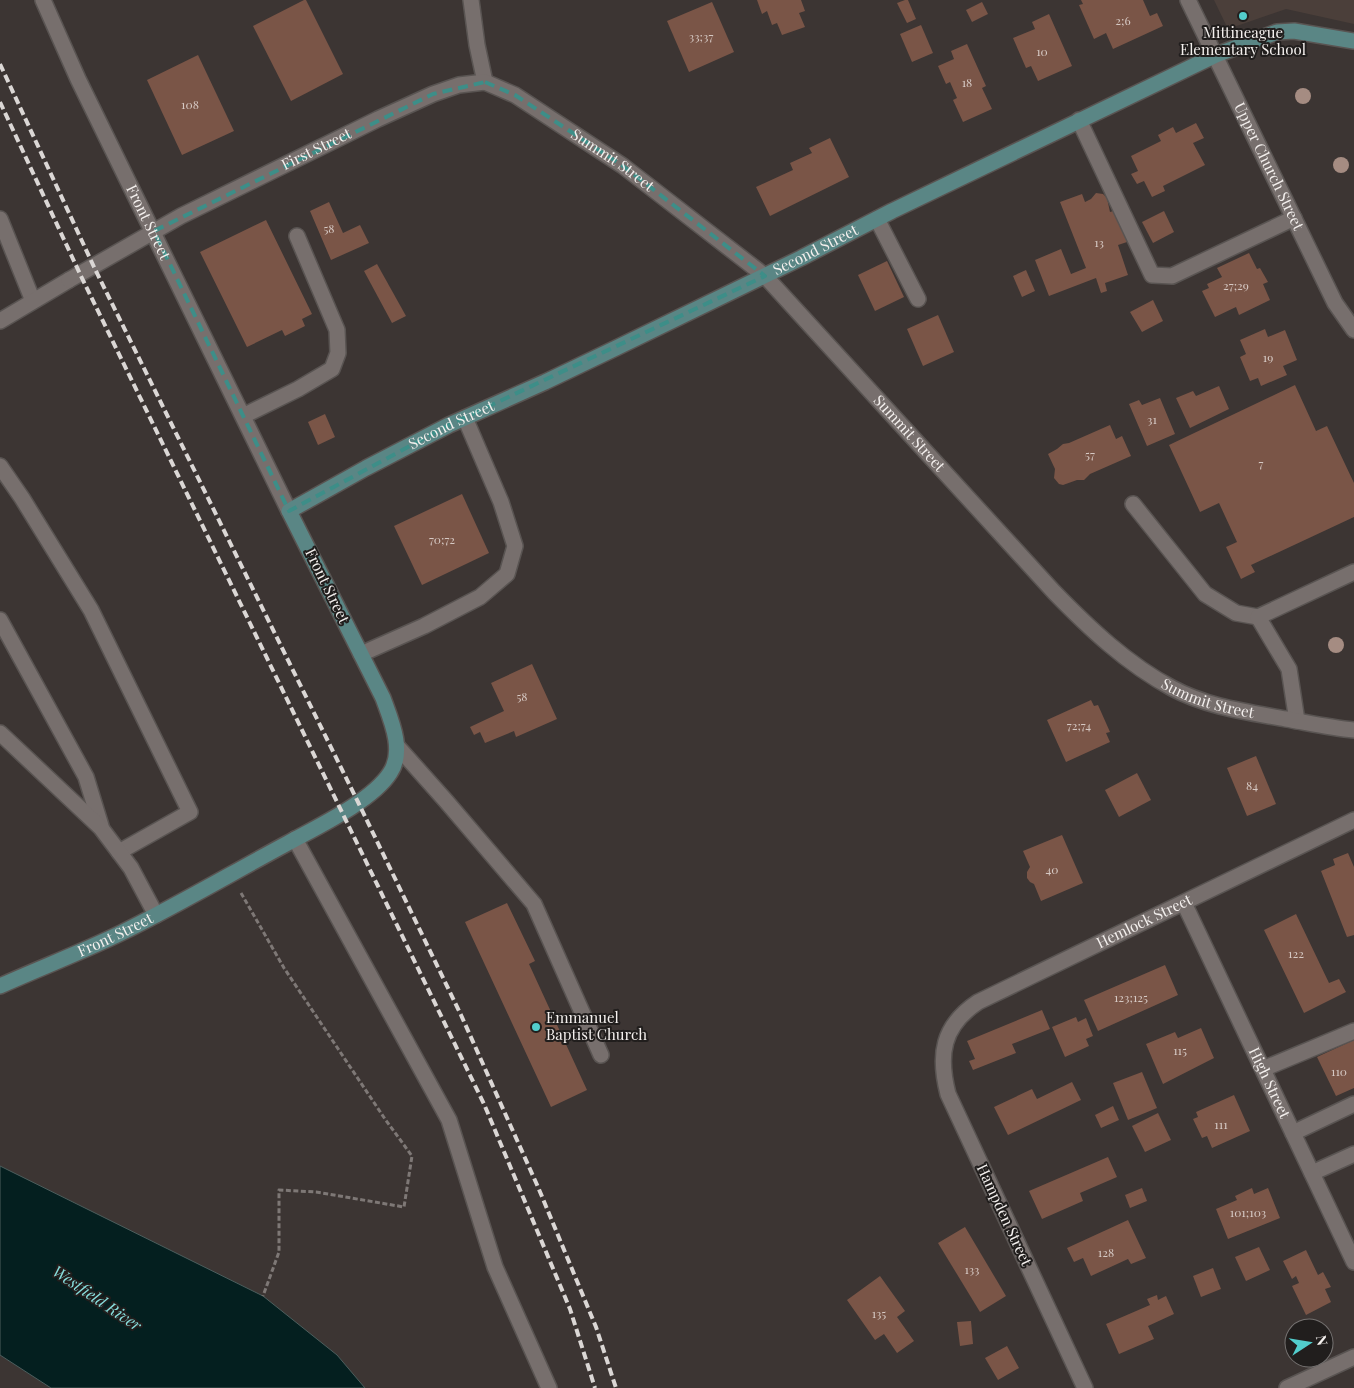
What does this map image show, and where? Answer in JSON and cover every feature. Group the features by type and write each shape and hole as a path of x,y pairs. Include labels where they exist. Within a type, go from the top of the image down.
{"main road":[{"name":"Second Street","path":"289,511 366,468 465,418 545,382 765,276 877,219 1216,55 1277,32 1294,31 1354,41"},
{"name":"Front Street","path":"1,985 120,934 231,875 342,813 382,783 391,773 397,760 397,746 390,717 361,654 289,511"}],"street":[{"name":"Front Street","path":"43,0 78,79 289,511"},
{"path":"471,0 476,45 485,82"},
{"name":"Upper Church Street","path":"1188,0 1335,303 1354,330"},
{"name":"First Street","path":"0,321 69,280 206,204 424,98 459,85 485,82"},
{"name":"Summit Street","path":"485,82 515,94 623,166 765,276 1054,592 1114,648 1152,677 1184,694 1234,710 1354,730"},
{"path":"1080,120 1152,275 1172,276 1294,218"},
{"path":"0,219 33,301"},
{"path":"877,219 918,299"},
{"path":"243,416 298,389 332,369 338,353 337,330 297,236"},
{"path":"361,654 480,598 507,574 515,546 502,502 465,418"},
{"path":"0,466 22,498 91,610 190,812 119,852"},
{"path":"1133,504 1204,594 1236,612 1258,617 1354,572"},
{"path":"1258,617 1289,669 1298,721"},
{"path":"0,620 86,777 101,828"},
{"path":"0,733 101,828 131,868 156,915"},
{"path":"397,746 446,800 534,904 601,1055"},
{"name":"Hemlock Street","path":"946,1038 954,1024 978,1002 1354,820"},
{"path":"295,839 448,1120 495,1267 549,1388"},
{"name":"High Street","path":"1184,903 1354,1262"},
{"path":"1263,1069 1354,1031"},
{"name":"Hampden Street","path":"946,1038 943,1048 943,1072 948,1094 1085,1388"},
{"path":"1293,1133 1354,1104"},
{"path":"1312,1173 1354,1154"},
{"path":"1287,1388 1354,1357"}],"path":[{"path":"231,875 284,968 412,1156 404,1207 316,1192 279,1190 279,1252 263,1296"}],"highlighted area":[{"path":"485,82 515,95 623,166 765,276 449,425 289,511 154,231 433,94"}],"shaded area":[{"name":"Mittineague Elementary School","path":"1214,0 1354,0 1354,24 1286,9 1228,29"}],"water":[{"name":"Westfield River","path":"0,1166 263,1296 337,1355 365,1388 51,1388 0,1355"}],"building":[{"path":"306,0 343,74 291,101 253,26"},
{"path":"757,0 801,0 805,11 799,13 805,27 782,35 777,23 772,25 767,11 762,14"},
{"path":"908,0 916,19 907,23 897,3"},
{"path":"1081,0 1143,0 1150,16 1157,13 1163,26 1113,49 1106,33 1094,39 1079,5 1083,4"},
{"path":"712,2 734,52 689,72 667,21"},
{"path":"982,2 988,14 972,22 966,10"},
{"path":"1049,14 1072,66 1038,81 1031,66 1026,68 1013,38 1035,29 1032,22"},
{"path":"921,25 933,53 912,62 900,34"},
{"path":"967,44 986,86 982,88 992,109 963,122 953,100 957,98 950,82 946,84 938,66 954,59 951,51"},
{"path":"198,55 234,131 182,155 147,80"},
{"path":"1196,123 1204,138 1193,143 1205,165 1163,186 1165,191 1152,197 1144,181 1137,184 1131,174 1138,171 1131,156 1161,141 1158,135 1173,127 1176,133"},
{"path":"830,138 849,177 770,216 756,187 793,170 790,163 812,153 809,148"},
{"path":"1096,193 1103,194 1107,198 1110,212 1116,210 1127,242 1118,245 1128,275 1105,283 1107,291 1101,293 1096,278 1049,296 1035,260 1061,249 1071,274 1086,268 1060,202 1082,194 1085,202"},
{"path":"329,202 343,233 360,225 369,243 331,260 310,211"},
{"path":"1164,211 1174,232 1153,243 1142,222"},
{"path":"266,220 312,314 302,319 305,326 285,336 282,330 247,347 200,252"},
{"path":"1249,253 1257,269 1260,268 1268,282 1263,284 1270,300 1239,315 1236,307 1215,317 1202,291 1209,288 1207,284 1222,277 1217,268"},
{"path":"887,261 904,297 875,311 858,275"},
{"path":"377,264 406,316 392,323 364,271"},
{"path":"1026,270 1035,291 1022,297 1013,276"},
{"path":"1153,300 1163,321 1142,332 1130,312"},
{"path":"938,315 954,352 923,366 907,329"},
{"path":"1265,329 1268,337 1285,330 1297,360 1283,366 1287,375 1261,386 1258,378 1250,381 1240,357 1246,354 1240,340"},
{"path":"1295,385 1316,431 1327,426 1354,483 1354,517 1251,565 1255,572 1241,579 1226,547 1237,542 1219,503 1200,512 1169,445"},
{"path":"1219,386 1229,409 1190,428 1176,398 1193,391 1196,396"},
{"path":"1160,398 1175,434 1147,446 1129,404 1139,400 1142,405"},
{"path":"325,414 335,437 318,445 308,422"},
{"path":"1110,425 1116,439 1122,436 1131,456 1090,474 1084,480 1077,480 1063,485 1059,484 1054,478 1055,469 1048,454 1063,444"},
{"path":"462,494 489,553 422,585 394,526"},
{"path":"532,664 557,719 516,737 514,731 485,743 480,732 474,735 470,727 504,711 491,683"},
{"path":"1091,700 1094,706 1098,705 1110,732 1106,733 1110,742 1066,762 1047,720"},
{"path":"1256,756 1276,804 1247,816 1227,768"},
{"path":"1137,773 1151,800 1119,817 1105,790"},
{"path":"1062,835 1083,883 1041,901 1034,884 1027,878 1027,872 1030,867 1023,851"},
{"path":"1348,853 1354,867 1354,935 1347,937 1321,871 1335,865 1333,859"},
{"name":"Emmanuel Baptist Church","path":"507,903 535,961 529,964 587,1090 551,1107 465,922"},
{"path":"1296,914 1329,983 1339,979 1346,992 1304,1013 1264,930"},
{"path":"1165,965 1178,995 1098,1031 1084,1000"},
{"path":"1042,1010 1050,1029 1012,1044 1016,1053 973,1070 969,1061 975,1059 967,1041"},
{"path":"1076,1017 1078,1022 1086,1018 1093,1036 1086,1039 1089,1046 1065,1057 1052,1027"},
{"path":"1201,1028 1214,1058 1163,1084 1146,1044 1175,1032 1178,1038"},
{"path":"1354,1040 1354,1088 1336,1096 1317,1057"},
{"path":"1142,1072 1157,1108 1128,1120 1113,1083"},
{"path":"1072,1082 1081,1100 1008,1135 994,1107 1032,1089 1037,1099"},
{"path":"1234,1095 1250,1131 1212,1148 1207,1136 1202,1138 1193,1119 1198,1117 1196,1112"},
{"path":"1113,1106 1119,1120 1101,1128 1095,1115"},
{"path":"1158,1113 1171,1140 1145,1152 1132,1126"},
{"path":"1108,1157 1117,1177 1080,1193 1083,1201 1042,1219 1029,1191"},
{"path":"1142,1188 1147,1201 1130,1208 1125,1195"},
{"path":"1252,1188 1254,1194 1268,1188 1280,1218 1228,1239 1216,1209 1237,1200 1235,1196"},
{"path":"1128,1220 1146,1258 1131,1264 1128,1259 1091,1276 1083,1258 1074,1262 1067,1248"},
{"path":"965,1227 1006,1296 980,1312 938,1243"},
{"path":"1259,1247 1270,1270 1246,1281 1235,1257"},
{"path":"1306,1250 1318,1275 1323,1272 1331,1287 1325,1289 1331,1302 1306,1315 1292,1286 1299,1283 1296,1276 1292,1279 1283,1261"},
{"path":"1213,1268 1221,1289 1201,1297 1193,1276"},
{"path":"880,1276 905,1311 897,1317 914,1341 897,1353 884,1334 875,1340 847,1300"},
{"path":"1157,1295 1158,1300 1166,1296 1174,1314 1148,1326 1154,1339 1119,1354 1106,1324 1150,1305 1147,1299"},
{"path":"971,1321 973,1344 960,1346 957,1322"},
{"path":"1007,1346 1019,1368 998,1380 985,1358"}],"railway":[{"path":"0,64 94,267 461,1015 538,1187 596,1327 616,1388"},
{"path":"0,102 80,274 484,1104 570,1309 595,1388"}],"place":[{"name":"Mittineague Elementary School","path":"1243,16"},
{"name":"Emmanuel Baptist Church","path":"536,1027"}]}
